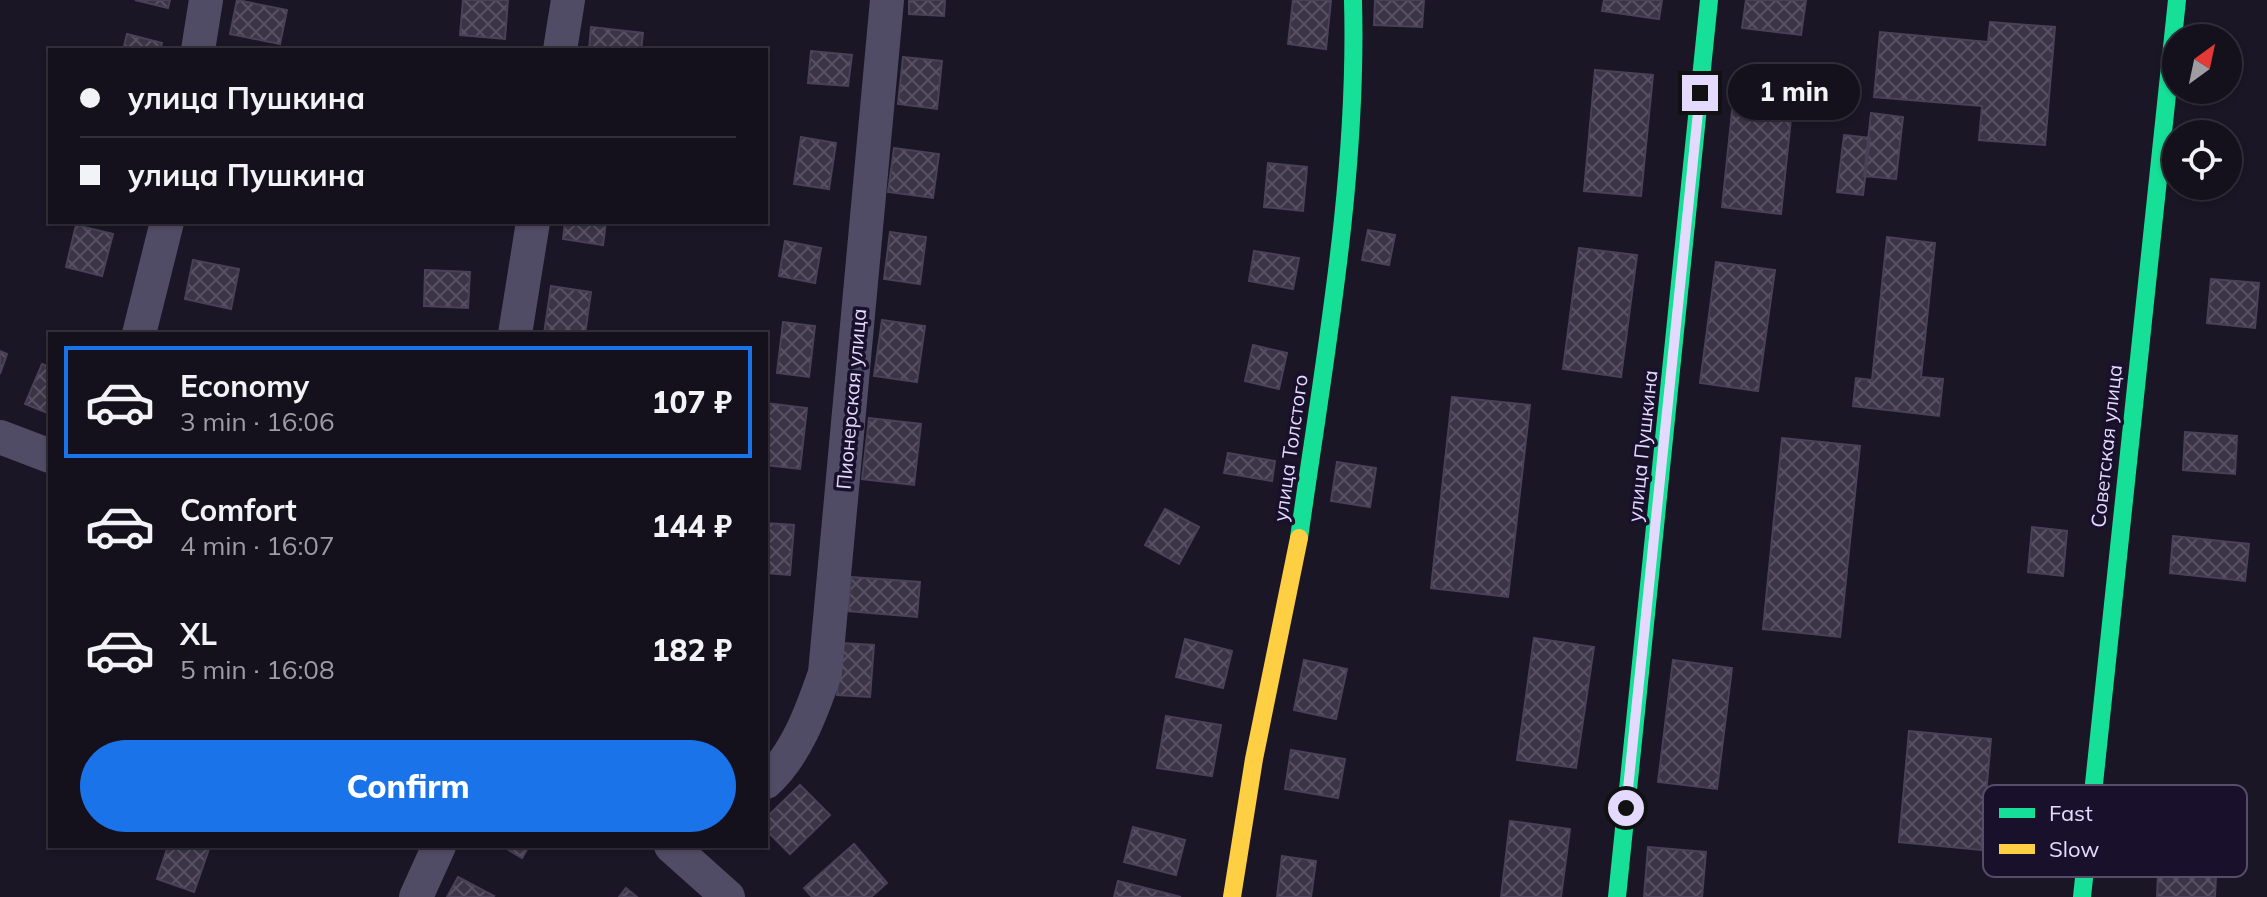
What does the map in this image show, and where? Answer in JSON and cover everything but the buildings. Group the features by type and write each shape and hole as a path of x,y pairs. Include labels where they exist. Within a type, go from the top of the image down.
{"street":[{"path":"198,48 206,0"},
{"path":"560,48 568,0"},
{"name":"Пионерская улица","path":"768,780 777,772 811,714 825,673 887,0"},
{"name":"улица Толстого","path":"1232,897 1254,759 1297,552 1333,296 1355,66 1353,0"},
{"name":"улица Пушкина","path":"1617,897 1709,0"},
{"name":"Советская улица","path":"2094,785 2177,0"},
{"path":"140,332 166,224"},
{"path":"515,332 533,224"},
{"path":"0,437 48,455"},
{"path":"416,897 438,848"},
{"path":"684,850 728,897"},
{"name":"Советская улица","path":"2082,897 2084,877"}],"traffic: fast":[{"path":"1299,538 1345,202 1353,67 1353,0"},
{"path":"1617,897 1709,0"},
{"path":"2094,785 2177,0"},
{"path":"2082,897 2084,877"}],"traffic: slow":[{"path":"1232,897 1254,759 1299,538"}],"route":[{"path":"1626,808 1700,93"}]}
